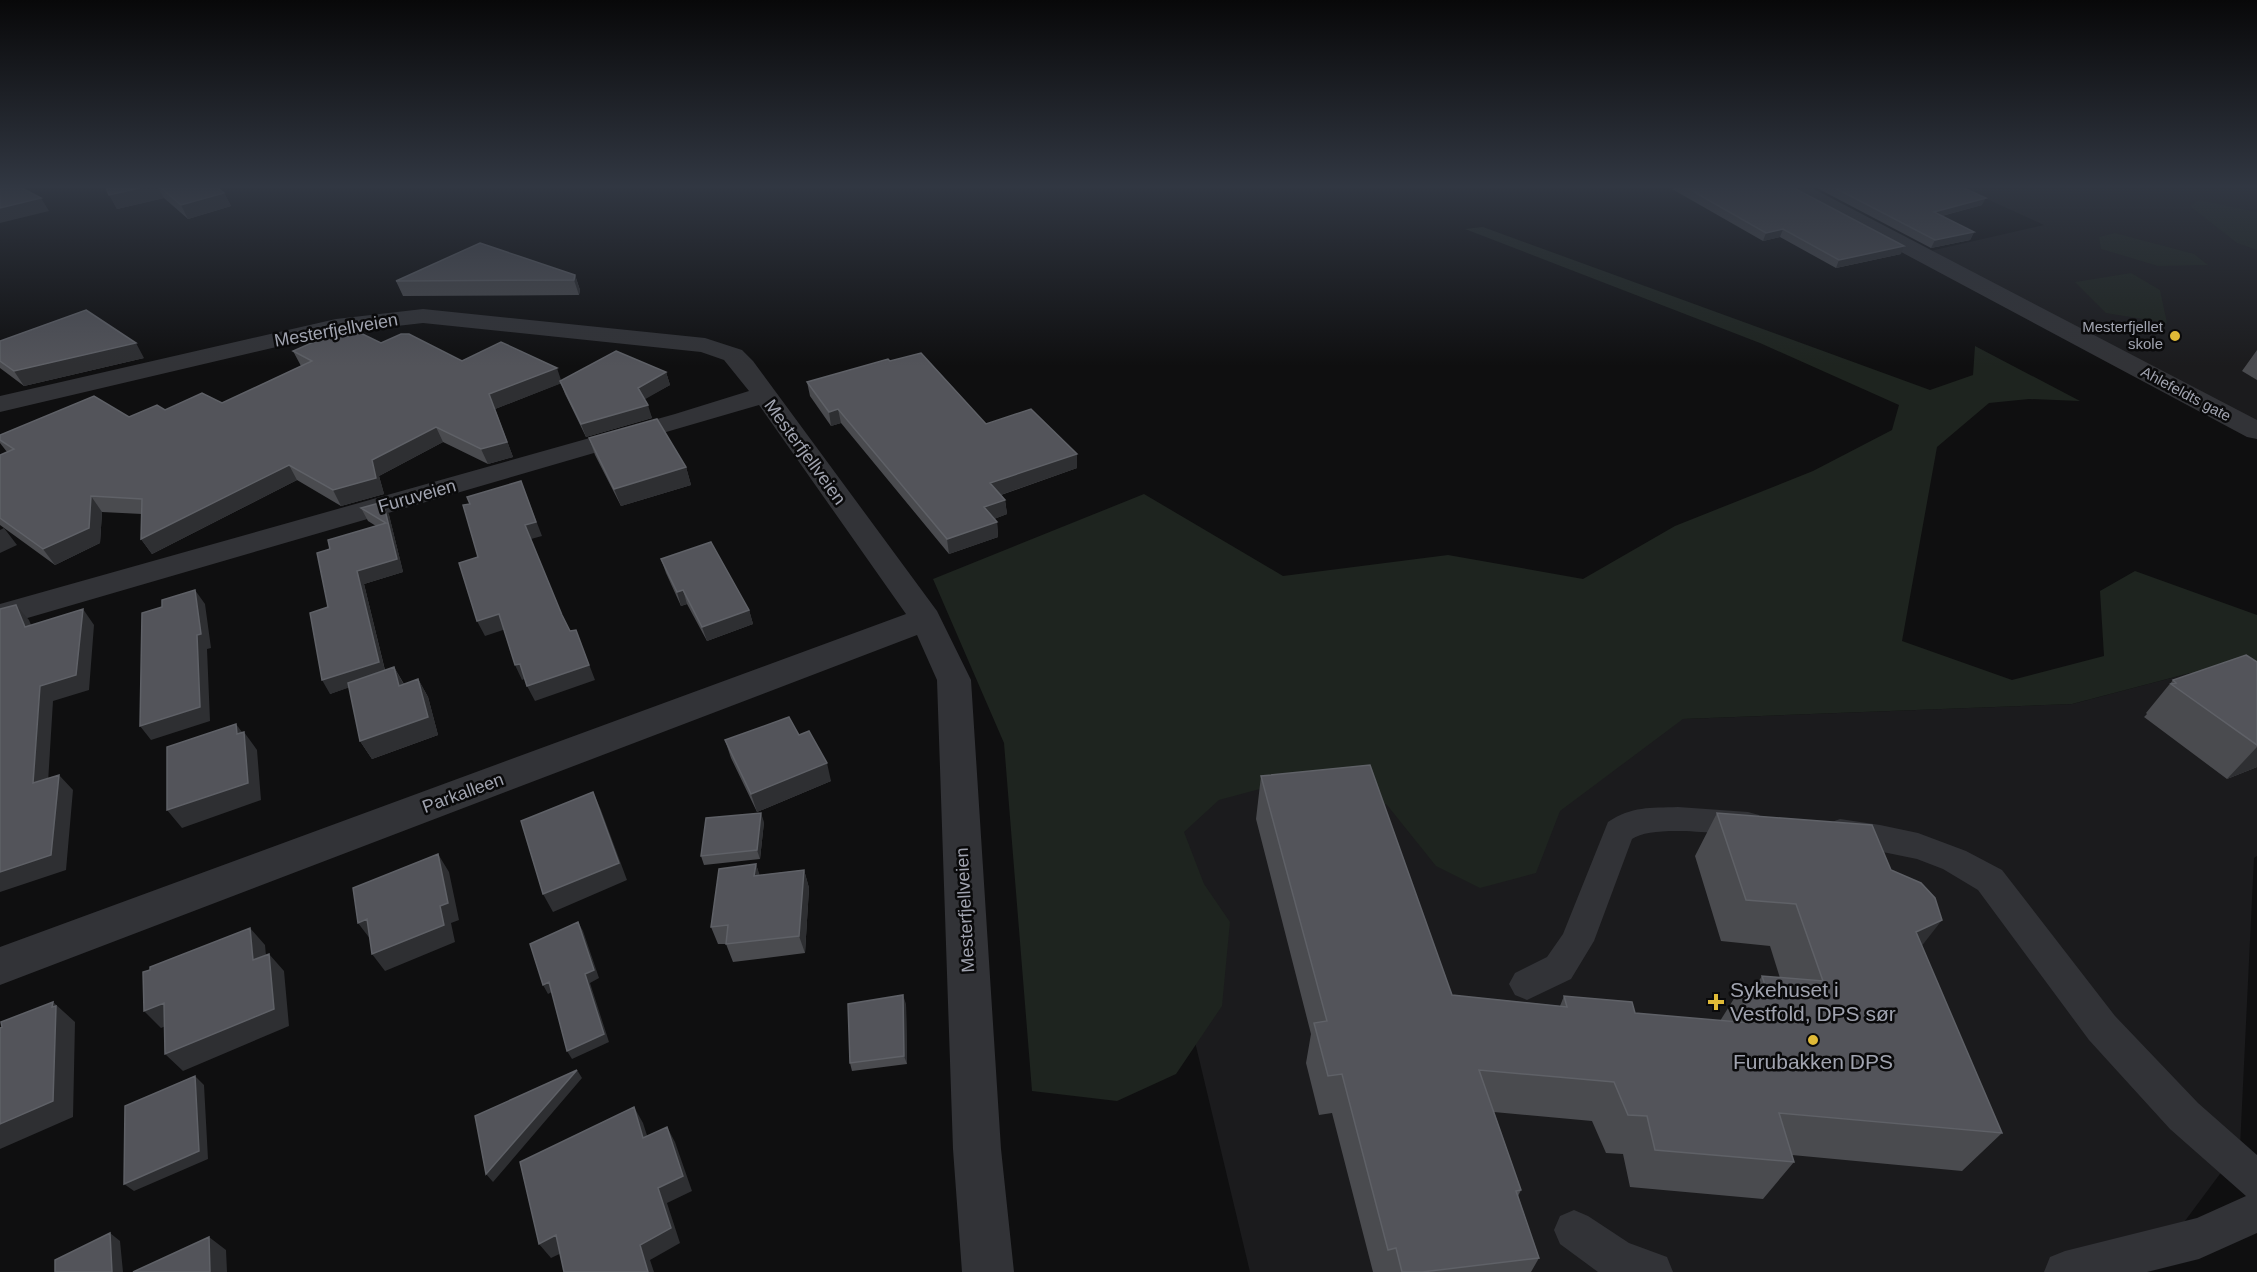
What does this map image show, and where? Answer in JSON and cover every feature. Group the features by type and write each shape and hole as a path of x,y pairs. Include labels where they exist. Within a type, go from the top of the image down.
{"street":[{"name":"Ahlefeldts gate","path":"1909,247 2257,431"},
{"name":"Mesterfjellveien","path":"13,401 336,326 423,316 705,345 733,355 744,366 926,619 954,680 977,1149 988,1272"},
{"name":"Furuveien","path":"0,615 764,395"},
{"path":"0,420 13,401"},
{"name":"Parkalleen","path":"0,966 926,619"}],"lane":[{"path":"1527,984 1559,968 1577,941 1619,831 1634,821 1678,819 1860,834 1928,848 1965,863 1990,880 2102,1028 2184,1116 2257,1181"},
{"path":"2065,1272 2199,1238 2257,1212"},
{"path":"1574,1230 1617,1260 1652,1272"}],"shaded area":[{"path":"1513,247 1539,247 1930,390 1973,375 1975,346 2080,401 2029,399 1989,403 1937,447 1902,641 2012,680 2104,656 2100,591 2135,571 2257,615 2257,698 2190,673 2072,704 1683,719 1560,811 1536,873 1480,888 1436,866 1387,805 1340,782 1275,785 1219,800 1184,832 1204,884 1230,922 1222,1006 1176,1074 1117,1101 1032,1091 1004,743 933,579 1144,494 1283,576 1448,555 1583,579 1675,526 1813,471 1892,430 1899,405 1760,343"},
{"name":"Mesterfjellet skole","path":"1946,247 2257,247 2257,421 1930,251"},
{"path":"2169,247 2194,254 2208,265 2158,266 2101,249"},
{"path":"2131,273 2160,290 2167,323 2106,313 2075,282"},
{"name":"Sykehuset i Vestfold, DPS sør","path":"2190,673 2257,698 2257,856 2254,858 2240,1147 2147,1272 1250,1272 1135,791 1683,719 2072,704"}],"building":[{"path":"470,247 493,247 575,275 574,280 396,281"},
{"path":"1816,247 1898,247 1839,260"},
{"path":"86,310 136,343 14,371 0,361 0,341"},
{"path":"348,327 381,343 401,334 409,334 462,361 501,342 557,368 489,394 507,442 481,449 436,427 372,460 376,478 333,490 289,465 141,539 142,499 91,496 89,528 43,549 0,518 0,455 14,449 0,440 0,435 94,396 129,417 157,405 165,410 202,393 222,403 312,361 293,351"},
{"path":"616,351 666,372 638,388 648,405 581,424 560,381"},
{"path":"921,353 986,424 1031,409 1077,454 990,483 1005,500 984,507 997,522 947,539 838,409 829,412 807,382 888,359 890,361"},
{"path":"657,419 686,467 614,489 589,438"},
{"path":"521,481 536,522 525,525 562,615 570,631 576,630 589,665 527,686 520,664 515,665 499,614 477,621 459,563 478,557 463,505 470,504 467,497"},
{"path":"383,502 397,559 357,571 379,662 322,680 310,613 328,607 317,553 330,549 328,540 386,523 361,508"},
{"path":"711,542 749,610 702,627 683,590 677,592 661,559"},
{"path":"195,590 201,634 197,635 200,707 140,726 142,613 162,607 162,600"},
{"path":"16,605 25,627 83,609 76,675 40,686 33,783 59,775 51,855 0,872 0,609"},
{"path":"2246,655 2257,662 2257,745 2171,684 2176,683 2173,680"},
{"path":"394,667 399,686 418,679 428,717 360,741 348,683"},
{"path":"789,717 799,735 809,731 827,763 751,794 725,740"},
{"path":"236,724 237,734 244,732 248,783 167,810 167,747"},
{"name":"Furubakken DPS","path":"1370,765 1452,995 1567,1007 1564,996 1632,1002 1635,1013 1750,1023 1740,989 1767,991 1762,976 1823,981 1796,904 1746,900 1717,813 1872,825 1891,870 1921,883 1935,898 1942,920 1916,932 2002,1133 1779,1113 1794,1162 1655,1150 1647,1116 1628,1115 1614,1082 1479,1070 1521,1190 1516,1191 1539,1258 1422,1272 1402,1272 1396,1248 1388,1250 1342,1074 1328,1076 1314,1023 1327,1021 1261,776"},
{"path":"593,792 619,863 543,894 521,821"},
{"path":"761,813 757,850 701,856 706,818"},
{"path":"438,854 448,903 440,906 444,925 372,954 367,919 358,923 353,888"},
{"path":"756,864 754,876 804,870 799,936 726,944 728,925 711,927 719,869"},
{"path":"578,922 594,970 585,974 604,1034 567,1051 549,982 543,985 530,944"},
{"path":"250,928 253,960 269,954 274,1009 165,1054 164,1003 144,1011 143,972 150,970 150,967"},
{"path":"903,995 904,1056 850,1063 848,1004"},
{"path":"53,1002 52,1007 56,1006 53,1101 0,1124 1,1022"},
{"path":"577,1070 486,1174 475,1116"},
{"path":"195,1076 199,1151 124,1184 125,1106"},
{"path":"634,1107 643,1138 667,1127 683,1176 658,1188 671,1228 640,1245 648,1272 564,1272 556,1235 539,1244 520,1162"},
{"path":"110,1233 112,1272 55,1272 55,1260"},
{"path":"209,1237 210,1272 133,1272"}],"place":[{"name":"Mesterfjellet skole","path":"2175,336"},
{"name":"Sykehuset i Vestfold, DPS sør","path":"1716,1002"},
{"name":"Furubakken DPS","path":"1813,1040"}]}
